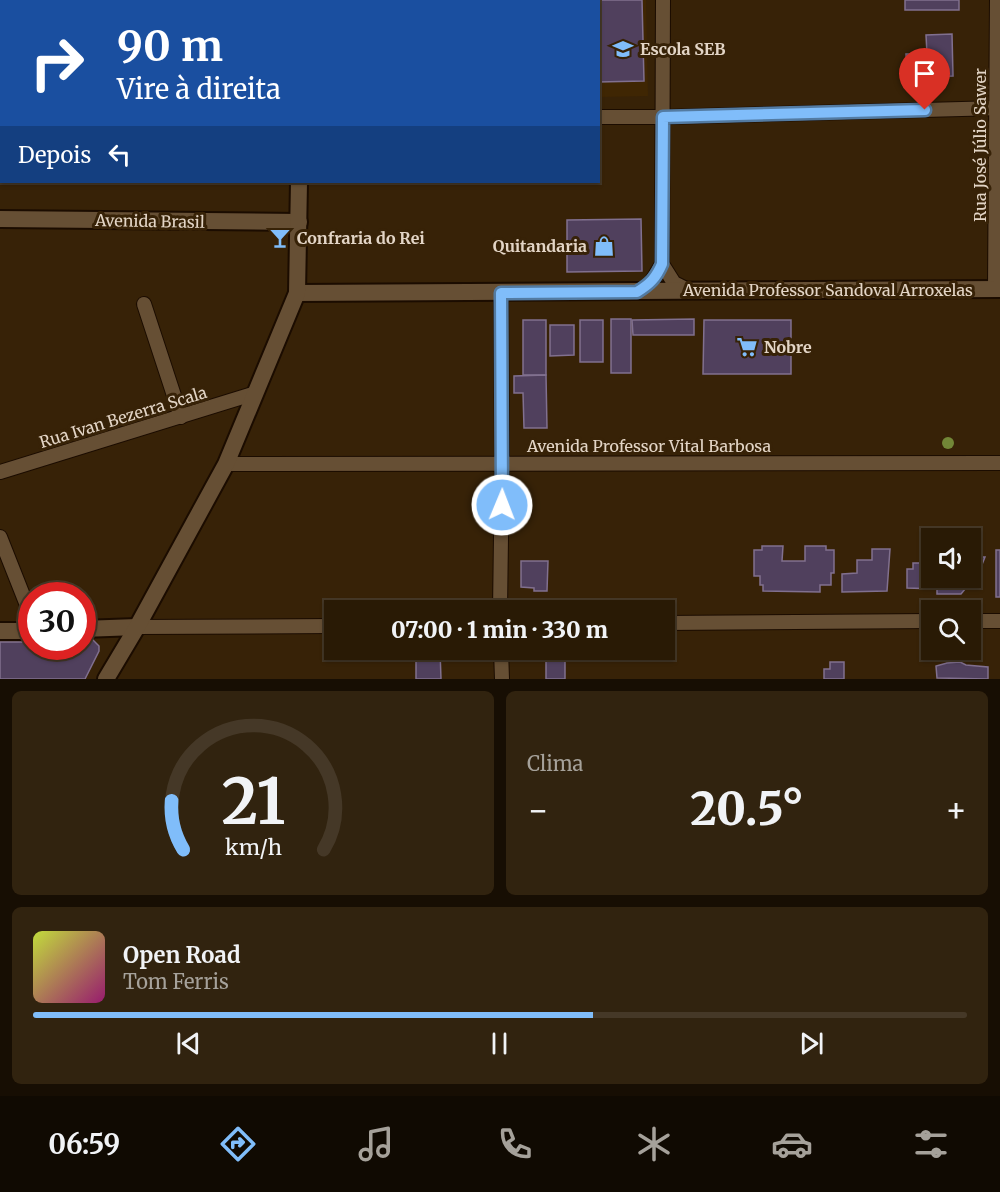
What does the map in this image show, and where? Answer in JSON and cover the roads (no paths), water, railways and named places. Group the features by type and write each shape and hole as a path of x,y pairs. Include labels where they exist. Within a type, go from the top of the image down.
{"street":[{"path":"637,292 650,284 662,264 663,0"},
{"name":"Rua José Júlio Sawer","path":"997,0 998,289"},
{"path":"600,117 998,108"},
{"path":"106,679 137,627 225,465 297,293 299,183"},
{"name":"Avenida Brasil","path":"0,219 299,222"},
{"path":"662,264 674,283 692,291"},
{"name":"Avenida Professor Sandoval Arroxelas","path":"297,293 998,289"},
{"path":"500,600 501,293"},
{"path":"144,303 181,417"},
{"name":"Rua Ivan Bezerra Scala","path":"0,472 256,393"},
{"name":"Avenida Professor Vital Barbosa","path":"225,465 1000,463"},
{"path":"0,537 18,583"},
{"path":"675,623 921,621"},
{"path":"981,621 1000,621"},
{"path":"96,628 324,626"},
{"path":"0,631 18,631"},
{"path":"501,660 502,679"}],"place":[{"name":"Escola SEB","path":"623,49"},
{"name":"Confraria do Rei","path":"280,238"},
{"name":"Quitandaria","path":"604,246"},
{"name":"Nobre","path":"747,347"}]}
